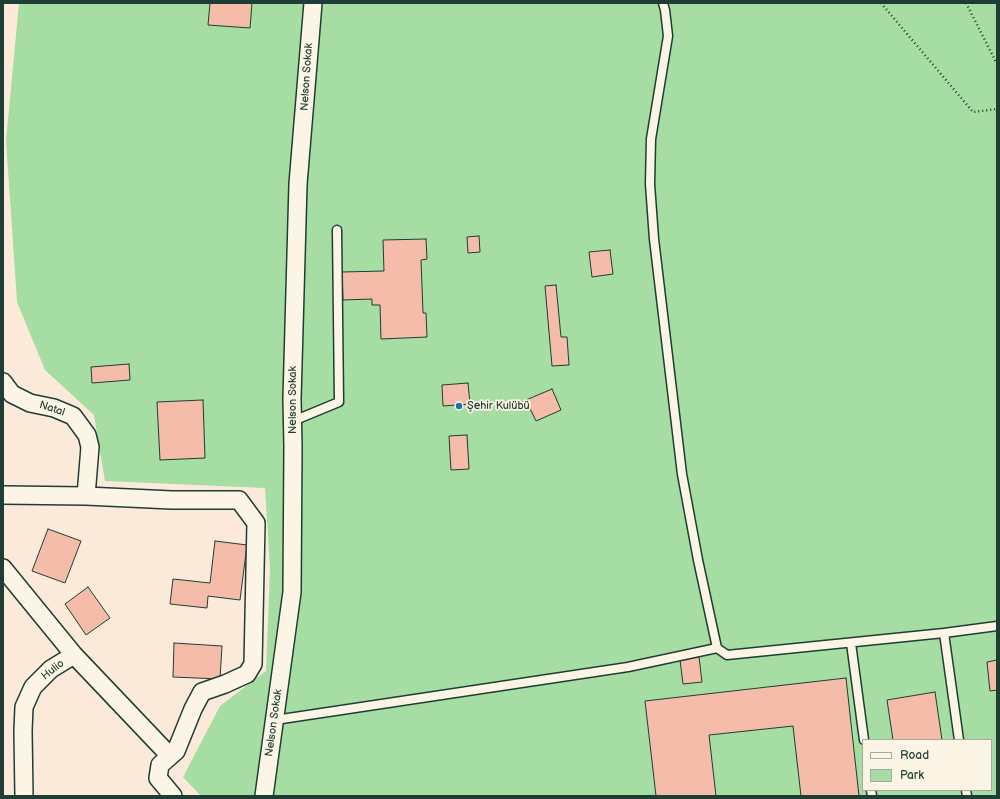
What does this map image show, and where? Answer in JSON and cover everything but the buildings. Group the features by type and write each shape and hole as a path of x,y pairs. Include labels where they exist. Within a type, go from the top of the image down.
{"street":[{"name":"Nelson Sokak","path":"264,796 292,592 292,398 298,184 313,3"},
{"name":"Natal","path":"3,382 12,394 30,403 54,408 72,416 87,435 90,447 86,496"},
{"path":"3,495 86,496 172,500 239,500 256,523 253,664 247,674 202,692 193,709 176,751 160,765 158,778 173,796"},
{"name":"Hulio","path":"3,568 74,655 51,669 33,687 24,707 24,796"},
{"path":"74,655 170,756"}],"lane":[{"path":"663,3 668,36 651,139 650,184 654,239 672,401 682,474 698,560 717,648 727,655 944,633 997,626"},
{"path":"293,421 339,402 337,230"},
{"path":"944,633 959,739"},
{"path":"850,643 864,739"},
{"path":"275,720 628,667 717,648"}],"path":[{"path":"880,3 973,112 997,109"},
{"path":"966,3 997,64"}],"green space":[{"path":"19,3 997,3 997,796 201,796 183,777 220,706 266,671 270,569 265,488 105,481 94,415 45,370 17,302 6,141"}],"place":[{"name":"Şehir Kulübü","path":"459,406"}]}
